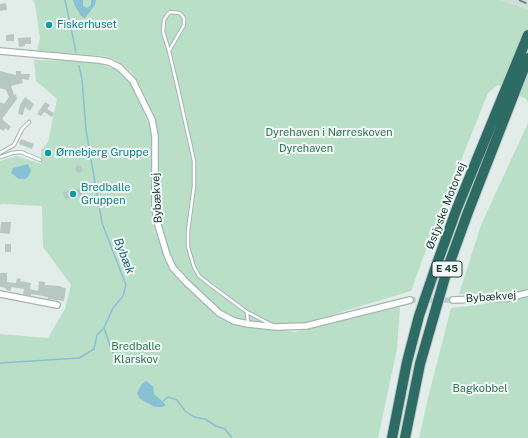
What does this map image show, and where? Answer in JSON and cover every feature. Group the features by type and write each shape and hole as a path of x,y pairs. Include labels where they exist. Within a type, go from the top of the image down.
{"highway":[{"name":"Østjyske Motorvej","path":"405,438 420,364 447,270 528,35"},
{"name":"Østjyske Motorvej","path":"392,438 408,362 420,316 430,282 456,208 504,105 528,58"}],"street":[{"name":"Bybækvej","path":"0,51 109,62 119,67 133,81 152,120 154,131 156,208 158,225 167,255 174,268 187,283 219,313 234,321 248,324 276,327 306,326 410,300"},
{"name":"Bybækvej","path":"453,300 508,298 528,293"},
{"path":"0,294 57,305"}],"lane":[{"path":"169,50 184,25 184,18 179,13 170,12 164,20 163,32 169,50 194,160 194,186 188,232 189,254 194,267 200,276 247,312 276,327"},
{"path":"0,154 9,150 14,145 22,129 28,122"},
{"path":"0,157 21,152 40,160"},
{"path":"247,312 248,324"}],"shaded area":[{"path":"500,0 528,0 528,9 523,7"}],"green space":[{"name":"Dyrehaven i Nørreskoven","path":"33,0 500,0 528,9 528,103 526,99 498,85 488,93 436,223 411,291 308,322 285,324 238,320 219,308 183,275 173,262 159,217 157,127 153,113 139,84 131,72 115,60 104,56 37,51 40,38"},
{"name":"Bredballe Klarskov","path":"34,60 90,61 115,69 123,74 131,84 138,97 152,133 151,202 153,224 162,251 171,269 222,318 238,325 295,332 400,307 397,349 378,438 0,438 0,334 48,338 65,309 71,285 43,247 42,206 0,205 0,161 17,156 41,164 41,150 48,142 57,99 36,81"},
{"name":"Bagkobbel","path":"528,123 528,438 419,438 451,308 486,304 485,295 459,294 481,225"}],"water":[{"path":"73,0 83,0 83,6 87,8 91,5 91,0 96,0 95,5 85,18 81,16"},
{"path":"28,164 31,170 29,176 25,179 19,179 11,173 13,168"},
{"path":"146,381 153,386 154,394 166,405 163,407 155,407 140,399 137,393 142,384"}],"building":[{"path":"6,3 7,10 0,11 0,4"},
{"name":"Fiskerhuset","path":"47,21 51,22 50,29 46,28"},
{"path":"14,34 14,41 6,41 6,35"},
{"path":"31,37 31,44 25,44 25,46 19,47 18,38"},
{"path":"0,71 16,75 16,71 21,71 21,74 30,74 29,80 22,79 23,83 11,86 17,99 2,119 11,127 8,131 6,128 3,131 0,129 0,102 4,104 9,97 6,90 0,88"},
{"path":"25,97 34,104 30,111 25,107 23,115 18,114 20,105"},
{"path":"45,102 50,105 47,109 54,113 52,117 44,112 41,116 37,114"},
{"path":"21,139 34,144 32,149 19,144"},
{"name":"Ørnebjerg Gruppe","path":"45,149 51,149 50,158 44,157"},
{"path":"79,165 82,166 82,172 79,173 76,172 75,169 76,166"},
{"name":"Bredballe Gruppen","path":"82,188 83,195 65,199 63,192"},
{"path":"1,222 11,222 10,234 0,233"},
{"path":"5,244 11,244 11,252 5,252"},
{"path":"0,273 7,273 7,282 16,283 17,278 21,279 20,281 31,283 30,289 38,291 39,281 45,282 45,285 61,286 66,288 64,301 48,299 48,297 31,294 31,296 23,294 24,289 11,287 11,291 6,290 6,288 0,287"}],"waterway":[{"name":"Bybæk","path":"65,0 76,52"},
{"name":"Bybæk","path":"0,363 79,358 94,349 97,335 104,328 113,308 123,296 126,285 102,223 86,130 82,79 79,66"},
{"path":"104,328 112,351 119,363"},
{"path":"162,402 168,397 177,400 185,411 194,417 205,419 216,426 225,429 232,438"}],"tunnel":[{"path":"410,300 453,300"}],"railway":[{"path":"519,0 528,4"}],"place":[{"name":"Fiskerhuset","path":"49,25"},
{"name":"Ørnebjerg Gruppe","path":"48,153"},
{"name":"Bredballe Gruppen","path":"73,194"}],"park label":[{"name":"Dyrehaven","path":"306,149"}]}
